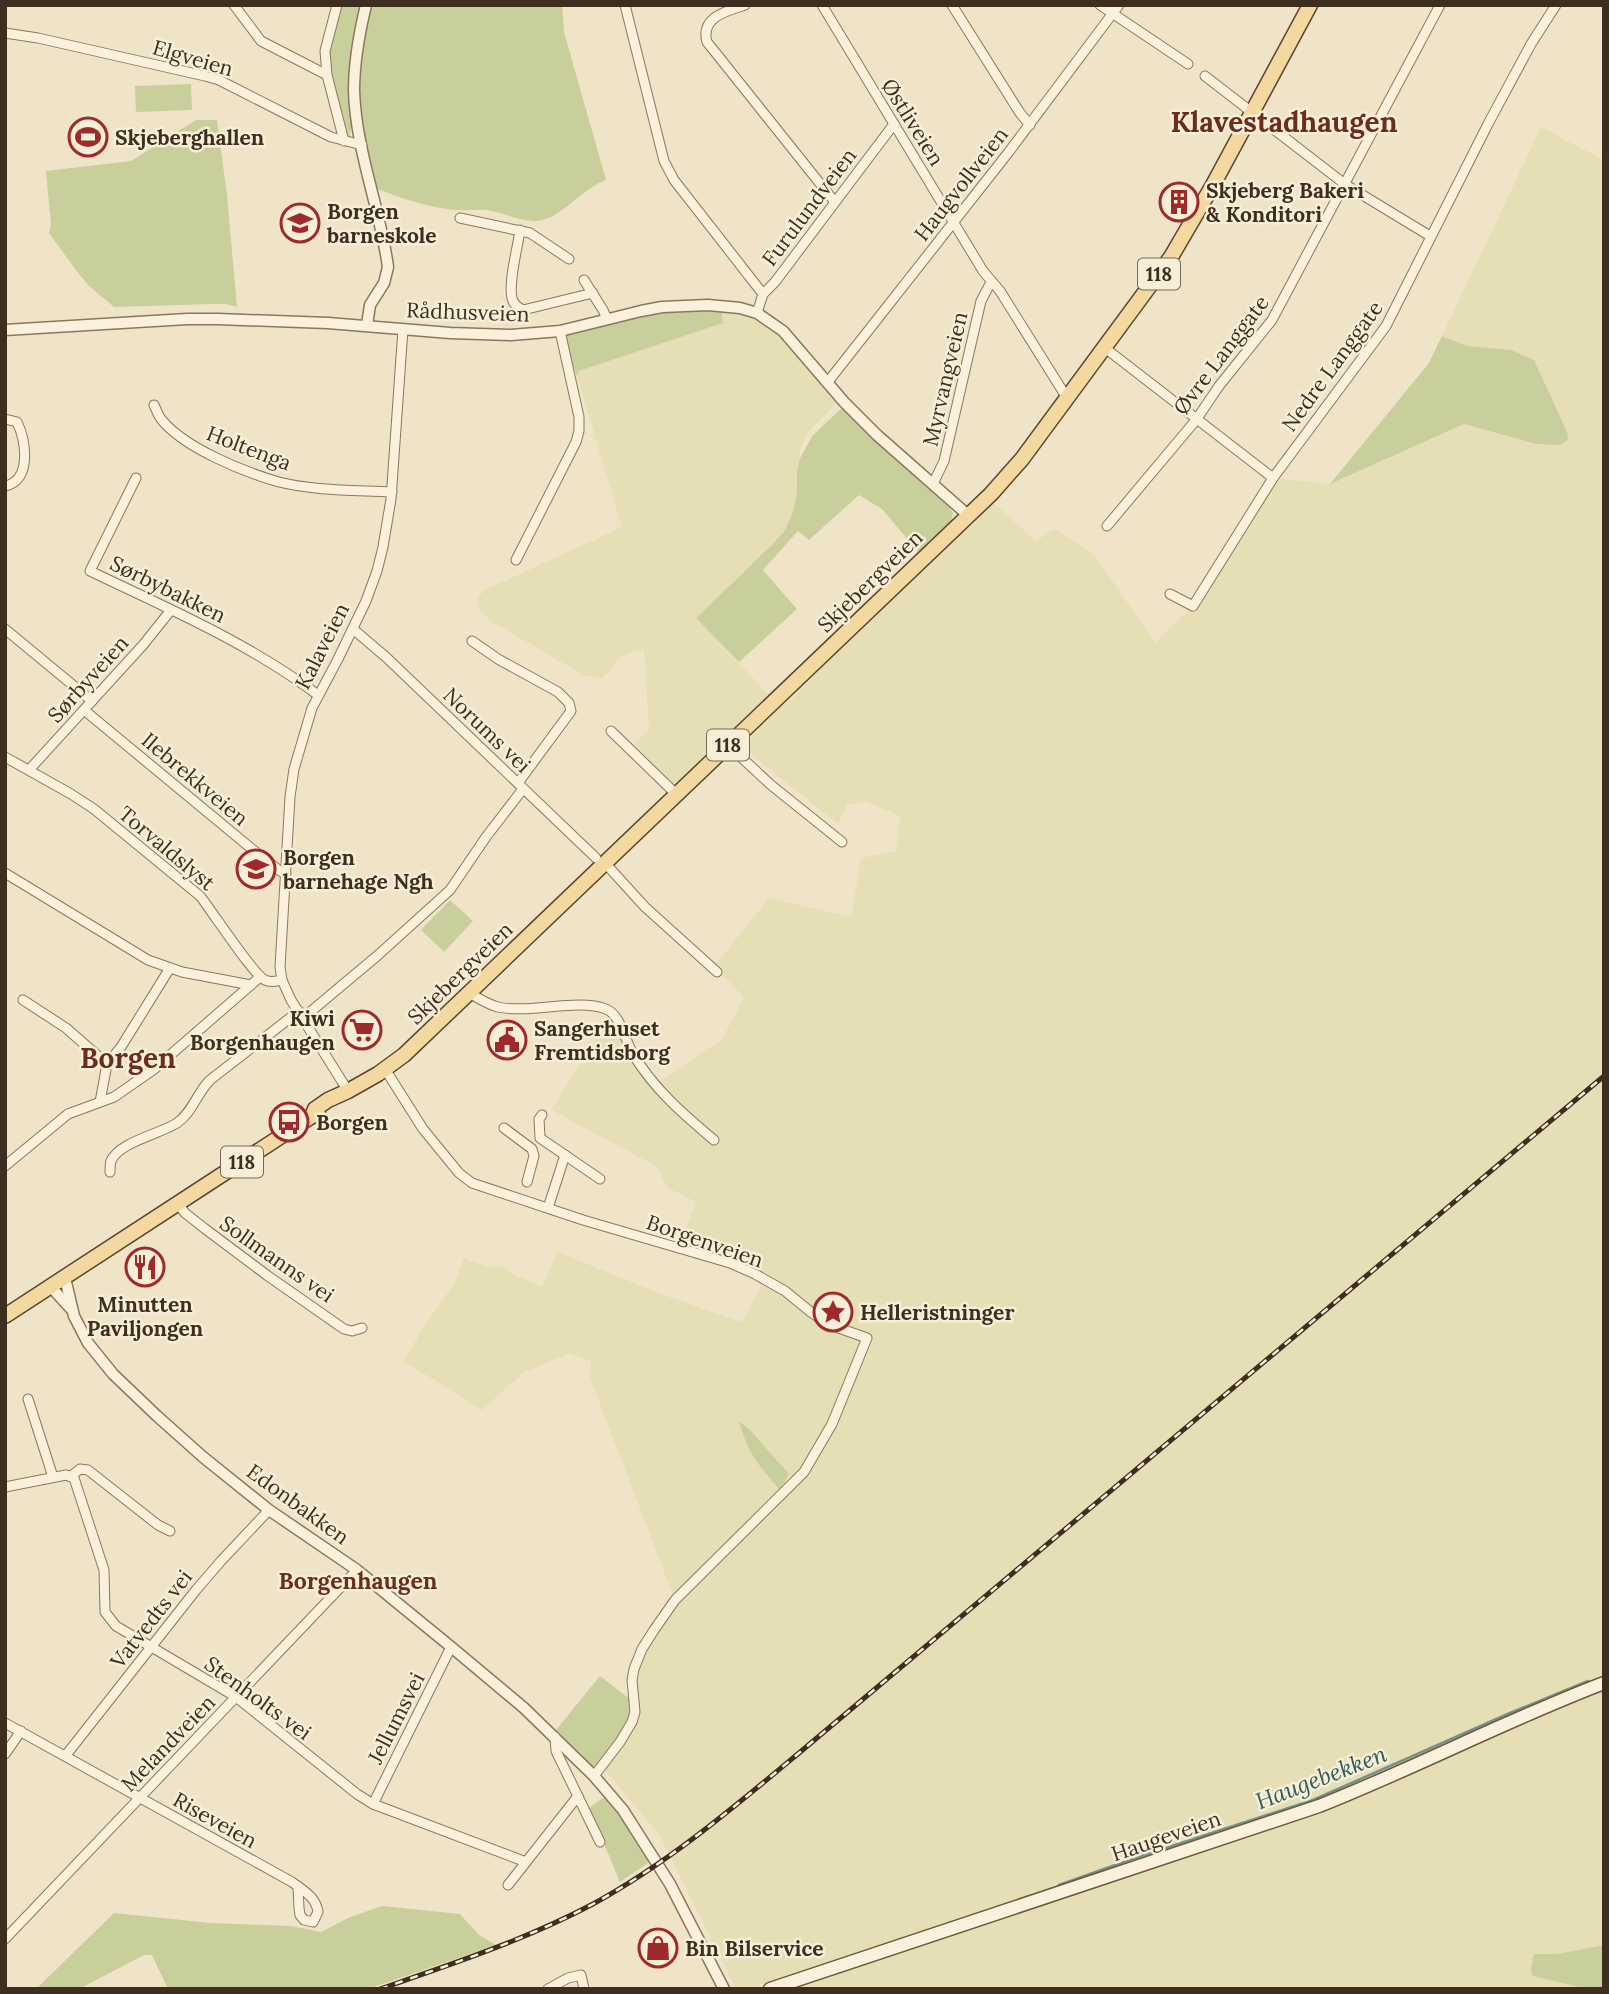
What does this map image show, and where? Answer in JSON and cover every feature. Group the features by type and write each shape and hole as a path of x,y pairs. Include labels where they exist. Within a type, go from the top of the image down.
{"main road":[{"name":"Skjebergveien","path":"5,1316 312,1116 332,1107 347,1092 404,1055 601,861 676,794 991,494 1022,459 1171,257 1195,218 1310,5"},
{"name":"Haugeveien","path":"770,1989 1319,1806 1545,1706 1604,1683"}],"street":[{"path":"234,5 261,41 327,75"},
{"path":"337,5 325,51 327,75 344,141"},
{"path":"366,5 355,71 356,111 388,267 384,283 370,305 367,325"},
{"path":"625,5 664,161 674,180 763,293"},
{"path":"745,5 721,13 710,21 705,28 707,42 835,201"},
{"name":"Østliveien","path":"822,5 991,282 1000,290 1068,398"},
{"path":"952,5 1030,125"},
{"path":"1100,5 1116,9 1188,64"},
{"name":"Øvre Langgate","path":"1107,527 1196,420 1219,386 1272,320 1440,5"},
{"name":"Nedre Langgate","path":"1170,594 1193,606 1273,478 1386,326 1531,44 1556,5"},
{"name":"Haugvollveien","path":"827,383 1030,125 1116,9"},
{"name":"Elgveien","path":"5,33 38,38 219,80 336,140 362,145"},
{"path":"1205,76 1346,185 1430,236"},
{"name":"Furulundveien","path":"757,313 763,293 775,282 894,124"},
{"path":"460,218 535,235 569,259"},
{"path":"520,230 511,288 512,300 519,308 523,310 593,293"},
{"path":"584,280 607,319"},
{"name":"Myrvangveien","path":"933,484 944,461 981,301 991,282"},
{"name":"Rådhusveien","path":"5,330 187,319 367,325 511,335 560,331 640,311 721,305 757,313 783,331 827,383 877,435 969,516"},
{"name":"Kalaveien","path":"282,980 280,967 294,769 305,727 318,695 353,629 377,571 392,492 403,329"},
{"path":"516,559 576,442 579,431 579,417 560,331"},
{"path":"1105,348 1273,478"},
{"name":"Holtenga","path":"154,405 161,419 200,450 257,474 302,486 392,492"},
{"path":"5,419 17,422 24,461 20,479 5,486"},
{"name":"Sørbybakken","path":"136,478 90,571 243,646 318,695"},
{"name":"Sørbyveien","path":"29,770 143,645 171,610"},
{"path":"5,629 92,701"},
{"name":"Norums vei","path":"353,629 387,658 601,861 645,907 717,972"},
{"path":"110,1172 111,1160 121,1150 182,1120 210,1080 377,956 450,890 547,742 571,711 569,703 558,692 498,659 472,641"},
{"name":"Ilebrekkveien","path":"84,710 261,857 280,872 286,873"},
{"path":"611,731 676,794"},
{"path":"728,745 771,785 842,842"},
{"name":"Torvaldslyst","path":"5,757 94,809 200,896 260,978"},
{"path":"5,873 138,955 170,968 251,985"},
{"path":"100,1102 107,1064 121,1047 170,968"},
{"path":"5,1166 68,1114 114,1097 153,1070 260,978 268,981 282,980 286,992 347,1092"},
{"path":"469,993 496,1007 586,1005 604,1008 613,1013 631,1052 655,1086 671,1104 714,1140"},
{"path":"23,1000 66,1028 107,1064"},
{"name":"Borgenveien","path":"385,1069 423,1129 464,1179 730,1264 785,1291 830,1325 867,1338 832,1424 804,1472 675,1600 648,1640 634,1669 632,1680 635,1712 632,1722 594,1776"},
{"path":"542,1115 539,1119 540,1138 600,1180"},
{"path":"504,1128 532,1149 534,1156 527,1182"},
{"path":"548,1208 565,1155"},
{"name":"Sollmanns vei","path":"178,1203 185,1213 204,1228 344,1329 352,1331 362,1328"},
{"name":"Edonbakken","path":"65,1278 73,1311 88,1343 113,1374 176,1434 269,1510 357,1570 555,1737 594,1776 623,1810 670,1884 724,1989"},
{"name":"Edonbakken","path":"51,1287 73,1311"},
{"path":"28,1399 53,1477"},
{"path":"5,1487 71,1476 80,1469 88,1470 158,1525 170,1531"},
{"name":"Stenholts vei","path":"71,1476 77,1482 104,1570 104,1607 107,1617 116,1626 236,1697 373,1804 526,1862"},
{"name":"Vatvedts vei","path":"66,1755 221,1560 269,1510"},
{"name":"Melandveien","path":"5,1939 357,1570"},
{"name":"Jellumsvei","path":"373,1804 451,1647"},
{"name":"Riseveien","path":"5,1723 298,1886"},
{"path":"5,1754 20,1731"},
{"path":"555,1737 556,1751 600,1842"},
{"path":"508,1885 578,1796"},
{"path":"548,1989 568,1978 581,1975 584,1989"}],"shaded area":[{"path":"1541,127 1604,160 1604,1989 797,1989 1012,1908 747,1989 736,1989 660,1836 602,1766 627,1733 634,1669 675,1600 590,1378 591,1361 569,1353 523,1373 482,1410 404,1361 454,1284 464,1259 490,1267 500,1265 542,1287 558,1252 661,1294 742,1322 766,1275 681,1243 696,1202 668,1188 656,1166 551,1110 613,1013 655,1085 721,1041 744,998 713,968 769,898 851,917 861,858 896,851 900,816 864,801 847,805 838,824 758,760 745,746 771,713 792,699 831,655 946,546 975,523 992,502 1036,541 1054,529 1094,554 1155,643 1193,606 1273,478 1330,484 1464,424 1536,444 1511,350 1467,346 1442,336"},
{"path":"721,305 740,308 783,331 836,403 808,432 800,450 797,492 793,512 785,530 696,618 768,694 735,728 730,737 672,790 629,748 649,730 644,649 620,658 602,679 584,675 492,622 480,611 477,600 483,591 622,527 577,376 579,371 722,323"}],"green space":[{"path":"337,5 360,5 349,66 352,123 349,141 327,75 327,41"},
{"path":"366,5 562,5 564,32 606,180 551,217 536,221 522,220 493,211 426,205 371,186 356,111 359,36"},
{"path":"191,84 192,110 136,112 135,86"},
{"path":"196,120 217,120 237,307 213,304 114,307 89,286 49,233 51,225 46,171 131,161"},
{"path":"721,305 723,323 579,371 577,376 560,331 641,311"},
{"path":"1442,336 1467,346 1511,350 1534,360 1568,439 1561,445 1536,444 1464,424 1330,484 1429,363"},
{"path":"844,406 955,502 950,508 953,513 950,526 920,554 882,509 859,495 809,540 798,531 763,570 797,609 739,662 696,618 785,530 793,512 800,458 813,435"},
{"path":"450,900 473,921 444,952 421,930"},
{"path":"739,1421 789,1474 780,1490 755,1458"},
{"path":"600,1676 635,1703 635,1712 598,1771 556,1730"},
{"path":"606,1796 626,1821 651,1861 620,1882 589,1808"},
{"path":"382,1906 460,1914 478,1934 496,1945 368,1989 168,1989 152,1955 144,1955 79,1989 36,1989 114,1913 211,1923 291,1926 321,1932 348,1918"},
{"path":"1604,1945 1604,1989 1588,1989 1533,1976 1531,1970 1535,1954 1558,1954"}],"waterway":[{"name":"Haugebekken","path":"1059,1885 1313,1800 1588,1681"}],"railway":[{"path":"380,1989 488,1951 567,1917 621,1888 699,1834 799,1753 1604,1076"}],"place":[{"name":"Skjeberghallen","path":"88,137"},
{"name":"Skjeberg Bakeri & Konditori","path":"1179,202"},
{"name":"Borgen barneskole","path":"300,223"},
{"name":"Borgen barnehage Ngh","path":"256,869"},
{"name":"Kiwi Borgenhaugen","path":"362,1030"},
{"name":"Sangerhuset Fremtidsborg","path":"507,1040"},
{"name":"Borgen","path":"289,1122"},
{"name":"Minutten Paviljongen","path":"145,1267"},
{"name":"Helleristninger","path":"833,1312"},
{"name":"Bin Bilservice","path":"658,1948"}],"district":[{"name":"Klavestadhaugen","path":"1284,122"},
{"name":"Borgen","path":"128,1058"},
{"name":"Borgenhaugen","path":"358,1580"}]}
